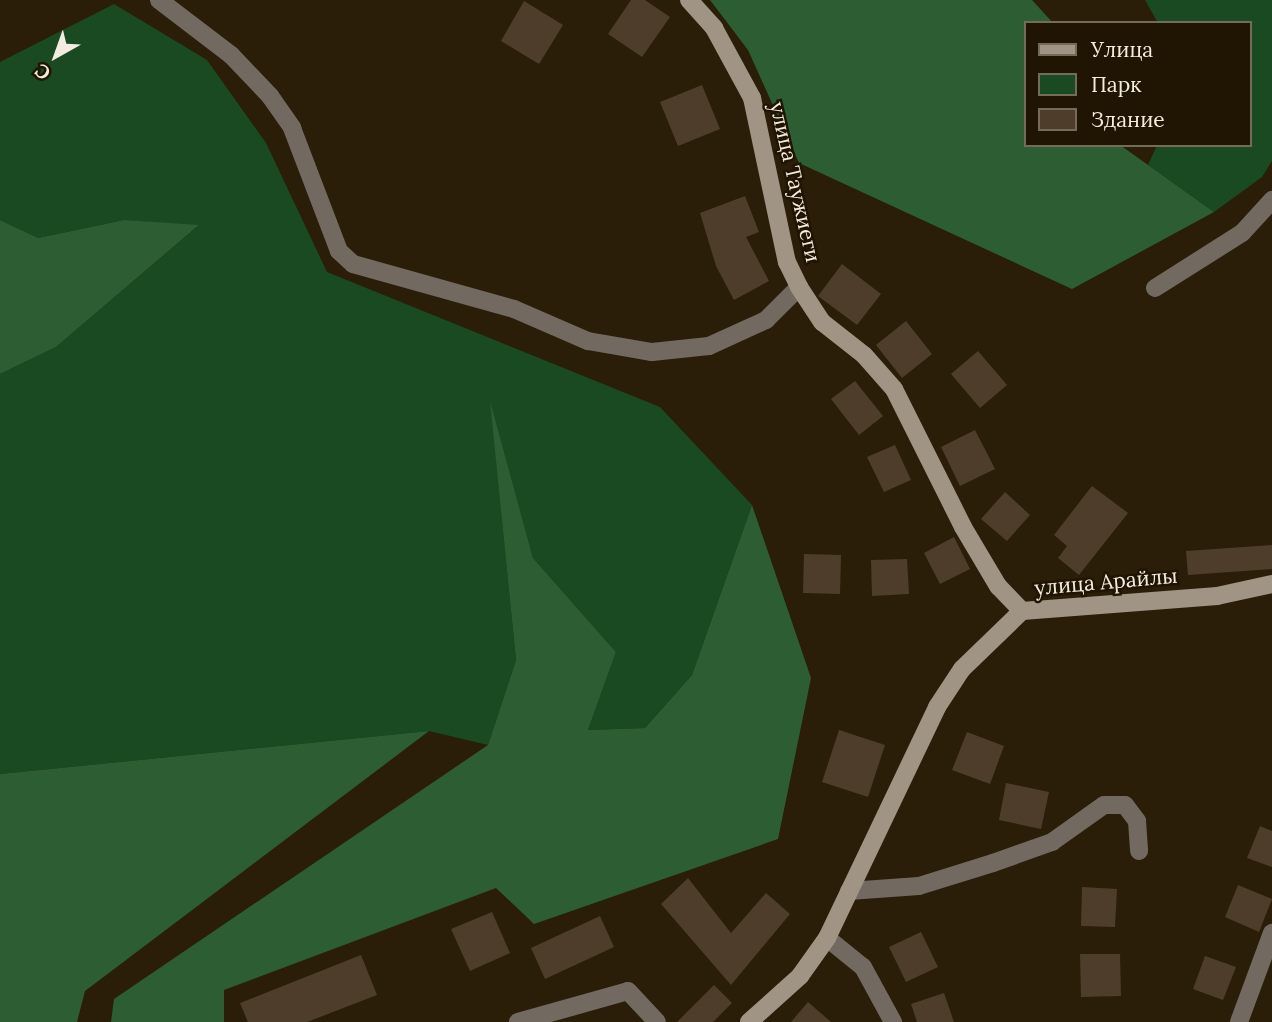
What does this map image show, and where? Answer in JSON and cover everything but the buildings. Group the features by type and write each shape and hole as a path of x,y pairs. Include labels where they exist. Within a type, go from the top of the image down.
{"street":[{"path":"159,0 231,55 270,96 292,128 339,251 353,264 514,310 588,341 652,352 709,346 766,320 799,287"},
{"name":"улица Таужиеги","path":"689,0 715,28 752,98 784,252 799,287 822,322 864,355 894,389 963,527 998,586 1022,611"},
{"path":"1156,288 1242,233 1272,200"},
{"name":"улица Арайлы","path":"748,1022 800,975 827,938 937,707 962,669 1022,611 1217,596 1272,584"},
{"path":"849,891 919,886 993,863 1052,842 1104,805 1125,805 1137,821 1139,851"},
{"path":"1239,1022 1272,933"},
{"path":"827,938 863,967 893,1022"},
{"path":"518,1022 628,991 657,1022"}],"green space":[{"path":"710,0 1032,0 1051,21 1024,21 1024,147 1123,147 1214,212 1072,289 799,163 748,50"},
{"path":"1145,0 1272,0 1272,161 1262,177 1214,212 1148,165 1156,147 1251,147 1251,21 1157,21"},
{"path":"114,4 207,60 266,143 327,272 660,407 752,505 692,675 645,728 588,730 616,652 533,558 491,407 516,660 488,745 429,731 0,774 0,374 56,347 198,226 124,220 38,238 0,220 0,62"},
{"path":"0,220 38,238 124,220 199,225 56,347 0,374"},
{"path":"490,401 533,558 616,652 588,730 645,728 692,675 752,505 811,678 778,839 534,924 496,888 224,990 224,1022 111,1022 114,999 488,745 516,660"},
{"path":"429,731 85,991 77,1022 0,1022 0,774"}]}
